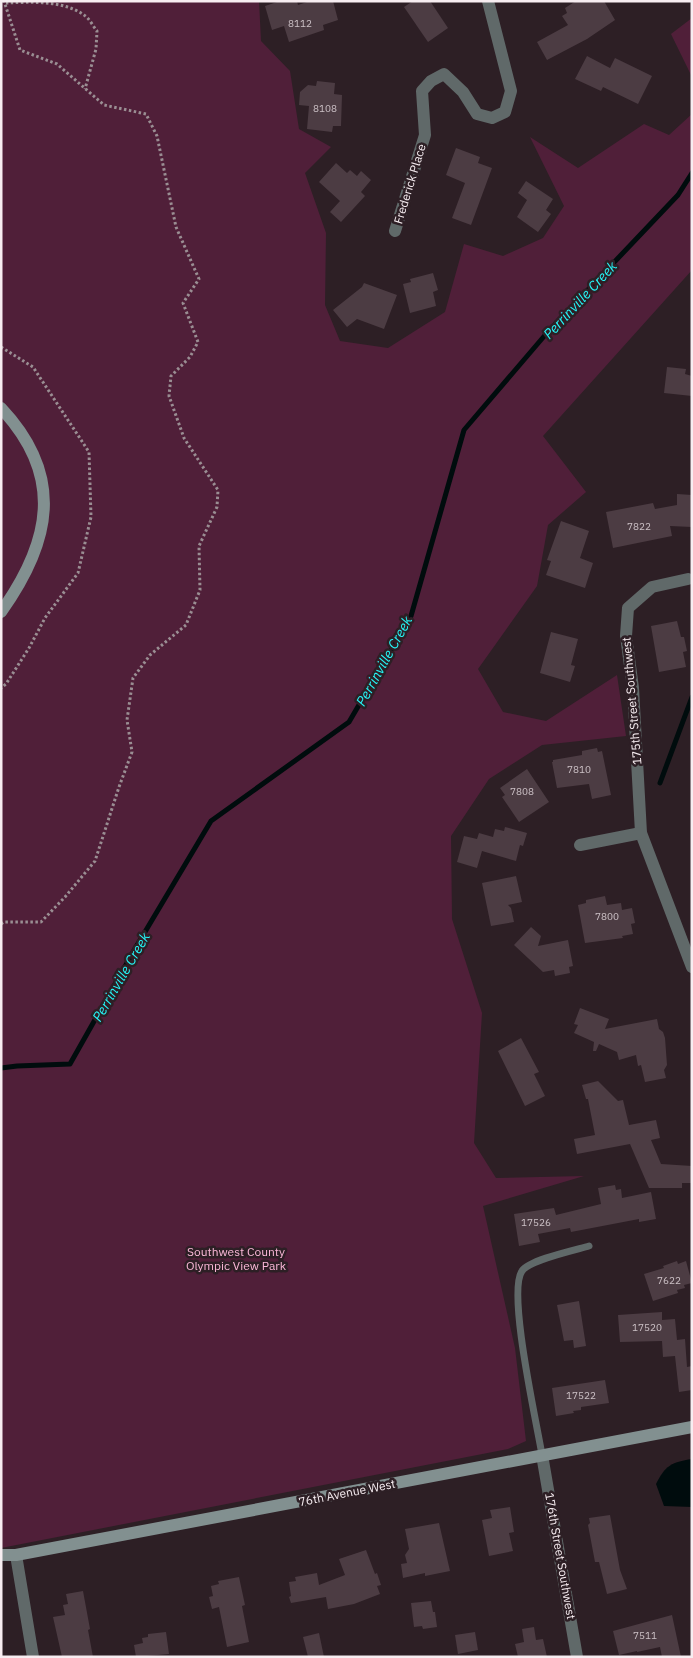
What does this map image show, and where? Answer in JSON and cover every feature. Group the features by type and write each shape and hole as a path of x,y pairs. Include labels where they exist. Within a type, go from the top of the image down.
{"street":[{"name":"Frederick Place","path":"395,231 425,135 422,91 431,80 444,74 463,92 477,114 492,118 505,112 511,91 488,1"},
{"path":"1,408 16,425 33,452 44,486 42,525 32,560 23,579 1,612"},
{"name":"175th Street Southwest","path":"688,579 652,587 628,608 626,636 633,688 642,833 692,967"},
{"path":"580,845 642,833"},
{"name":"76th Avenue West","path":"1,1555 16,1555 692,1427"},
{"name":"176th Street Southwest","path":"542,1455 578,1657"},
{"path":"16,1555 33,1657"}],"lane":[{"path":"542,1455 519,1328 518,1284 522,1271 531,1263 589,1246"}],"path":[{"path":"1,924 4,922 41,922 95,862 132,752 127,720 133,678 150,656 186,625 200,590 198,546 216,507 218,490 184,438 169,396 172,376 190,357 198,342 183,303 199,279 176,227 157,136 146,114 104,105 85,89 57,64 20,50 5,2 61,5 85,15 97,30 96,49 85,89"}],"green space":[{"name":"Southwest County Olympic View Park","path":"1,1 259,1 261,41 290,71 299,129 331,147 305,173 326,233 325,305 340,341 388,348 445,312 464,244 503,256 543,238 564,206 530,137 578,168 644,124 669,135 692,114 692,270 543,436 586,492 548,525 537,586 478,669 503,712 546,721 617,675 626,736 542,745 489,779 451,836 452,919 482,1013 474,1143 496,1178 584,1176 483,1206 515,1348 526,1441 508,1449 1,1548"},
{"path":"692,18 692,77 671,34"}],"shaded area":[{"path":"692,1459 692,1507 664,1506 656,1484 659,1478 674,1463"}],"building":[{"path":"280,1 297,1 298,5 310,1 333,1 338,20 323,25 324,30 289,42 284,26 272,30 265,6"},
{"path":"413,1 430,1 448,28 428,42 404,7"},
{"path":"576,1 604,1 615,20 587,39 547,60 537,42 568,25 562,16 567,13 565,8"},
{"path":"587,56 610,68 615,58 652,76 638,104 603,87 601,91 575,79"},
{"path":"317,81 335,83 334,94 342,95 341,126 333,126 332,132 307,129 309,106 299,105 300,92 308,85 316,86"},
{"path":"456,148 480,157 478,163 492,168 471,225 452,218 465,183 446,175"},
{"path":"336,163 347,173 350,170 357,176 361,171 371,180 361,192 365,196 341,222 330,212 340,201 319,182"},
{"path":"526,181 553,199 546,210 551,214 538,232 517,217 527,200 518,193"},
{"path":"433,273 438,290 433,292 436,306 410,313 403,284 411,282 410,279"},
{"path":"364,283 397,295 384,329 357,319 347,327 333,310 362,287"},
{"path":"667,367 686,369 685,374 692,376 692,396 664,393"},
{"path":"677,494 692,495 692,527 670,526 672,536 613,548 606,512 653,503 655,509 677,505"},
{"path":"561,521 589,531 580,558 593,563 585,588 546,575 551,561 547,560"},
{"path":"677,621 681,637 684,637 687,651 683,652 686,667 659,672 651,626"},
{"path":"551,632 578,639 571,665 575,666 570,682 540,673"},
{"path":"597,748 598,752 602,751 611,795 592,799 589,784 557,788 553,760 582,755 582,751"},
{"path":"527,769 549,802 519,822 502,797 505,795 500,788"},
{"path":"505,827 527,833 523,846 520,845 516,861 482,851 477,868 457,862 464,836 477,839 479,833 493,837 495,829 504,831"},
{"path":"516,876 522,902 508,905 511,908 514,922 491,926 482,883"},
{"path":"605,896 607,905 621,903 622,910 632,908 635,923 631,924 633,934 622,936 623,938 585,943 578,905 586,903 586,900"},
{"path":"531,927 541,936 538,946 568,940 573,966 569,967 570,973 555,976 554,970 543,972 514,945"},
{"path":"580,1008 609,1019 605,1029 657,1019 659,1029 663,1032 665,1038 667,1065 664,1070 666,1078 645,1082 641,1065 638,1066 636,1055 619,1060 617,1052 599,1044 596,1051 593,1051 594,1042 574,1033 578,1025 574,1024"},
{"path":"521,1038 539,1072 534,1074 545,1096 525,1106 498,1051"},
{"path":"598,1081 618,1101 623,1100 629,1125 656,1120 660,1138 651,1140 661,1164 692,1166 692,1183 682,1183 682,1188 649,1188 630,1144 577,1154 574,1139 595,1135 588,1099 586,1099 582,1085"},
{"path":"615,1185 616,1190 621,1189 622,1198 651,1192 656,1219 639,1222 639,1219 571,1232 570,1228 538,1234 540,1242 519,1246 514,1214 554,1208 556,1215 601,1204 598,1188"},
{"path":"677,1261 678,1264 686,1261 692,1283 684,1285 685,1288 677,1290 678,1293 653,1301 644,1274 664,1268 663,1266"},
{"path":"579,1301 586,1346 574,1348 573,1340 564,1341 557,1305"},
{"path":"662,1312 662,1320 675,1319 677,1340 685,1339 687,1367 692,1366 692,1390 679,1392 675,1356 663,1357 662,1341 620,1342 618,1315"},
{"path":"605,1380 609,1403 581,1407 581,1410 573,1411 574,1413 556,1416 552,1388"},
{"path":"510,1507 514,1532 509,1533 513,1551 489,1556 482,1520 492,1518 490,1510"},
{"path":"610,1515 620,1570 627,1589 607,1594 599,1562 595,1562 588,1525 590,1523 589,1518"},
{"path":"439,1523 450,1571 425,1576 425,1573 403,1578 401,1564 407,1563 405,1555 409,1549 405,1529"},
{"path":"366,1550 381,1585 377,1586 380,1594 354,1604 328,1609 326,1597 291,1603 289,1582 296,1581 295,1577 317,1573 319,1585 345,1575 339,1559"},
{"path":"239,1577 245,1605 242,1606 249,1642 227,1647 219,1607 212,1609 209,1597 213,1596 211,1586 219,1584 218,1581"},
{"path":"83,1591 93,1657 62,1657 53,1617 65,1615 63,1605 68,1604 66,1594"},
{"path":"431,1601 437,1627 423,1629 422,1626 414,1627 411,1603"},
{"path":"672,1615 681,1657 662,1657 660,1647 619,1655 613,1631"},
{"path":"534,1627 536,1640 543,1639 547,1657 518,1657 515,1644 524,1642 522,1629"},
{"path":"166,1632 169,1654 136,1657 134,1645 143,1643 142,1638 148,1637 148,1634"},
{"path":"475,1632 478,1650 458,1654 455,1635"},
{"path":"319,1633 324,1657 308,1657 303,1637"}],"waterway":[{"name":"Perrinville Creek","path":"1,1068 70,1064 136,947 211,821 349,722 411,616 464,430 546,334 678,195 692,173"},
{"path":"660,783 692,697"}]}
